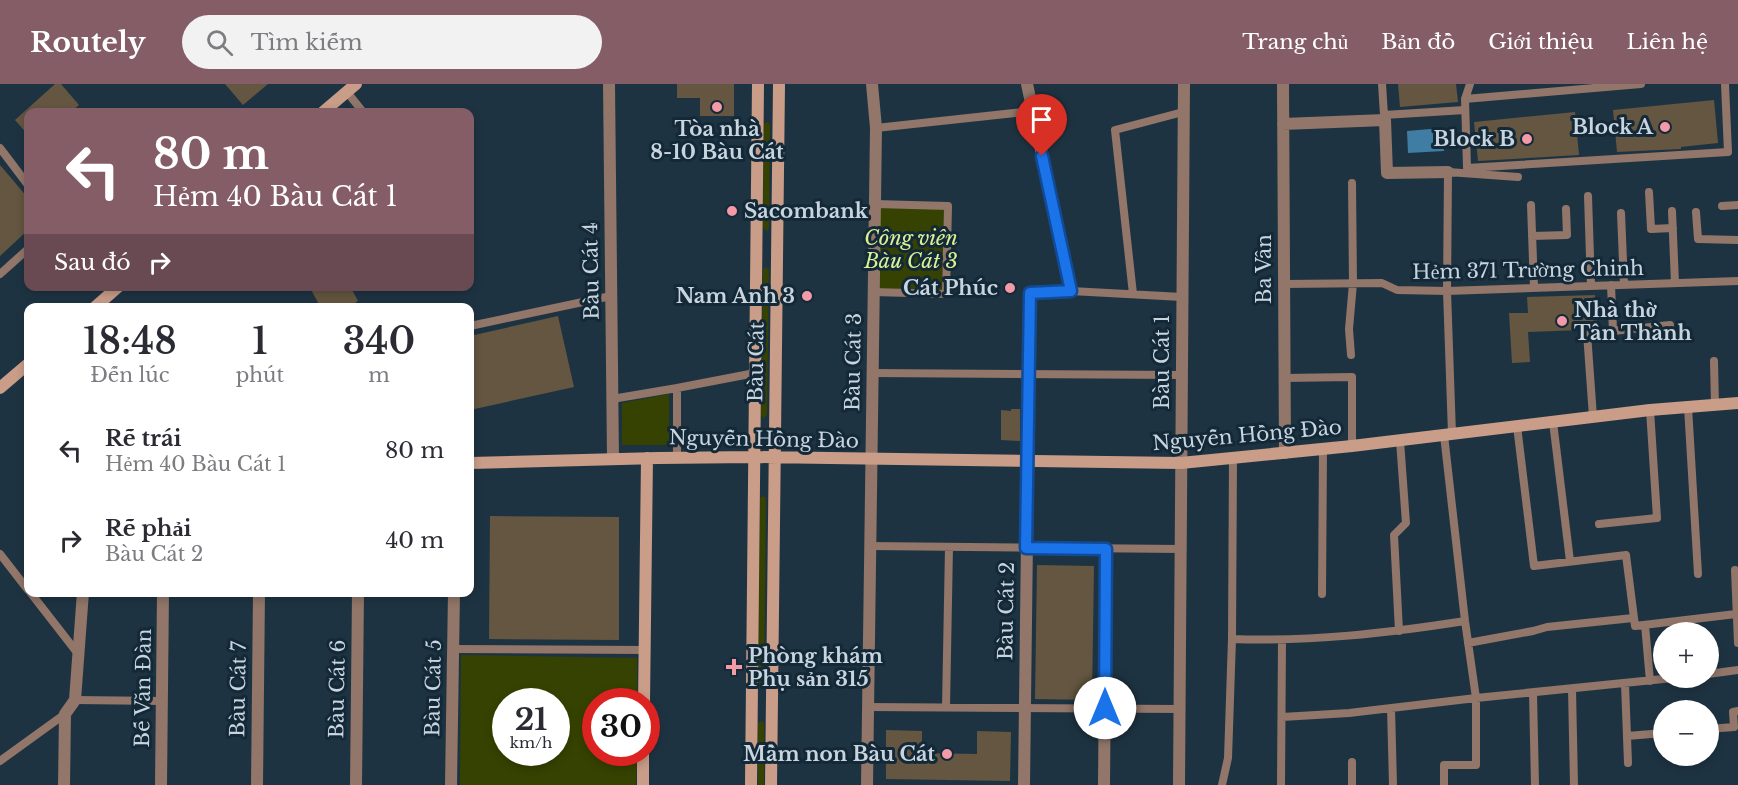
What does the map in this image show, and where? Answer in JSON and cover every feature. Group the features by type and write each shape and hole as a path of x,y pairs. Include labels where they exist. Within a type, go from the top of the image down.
{"street":[{"name":"Bàu Cát 4","path":"609,84 613,459"},
{"name":"Bàu Cát","path":"751,785 758,84"},
{"name":"Bàu Cát","path":"771,785 779,84"},
{"name":"Bàu Cát 3","path":"867,785 876,128 872,84"},
{"path":"1027,84 1071,291"},
{"name":"Bàu Cát 1","path":"1179,785 1184,84"},
{"name":"Ba Vân","path":"1283,84 1285,453"},
{"path":"328,108 351,88"},
{"path":"1283,124 1384,120 1386,173 1448,172"},
{"path":"756,252 777,252"},
{"path":"99,303 112,291"},
{"name":"Bàu Cát 2","path":"1024,785 1030,293 1071,291"},
{"path":"0,388 24,367"},
{"name":"Nguyễn Hồng Đào","path":"474,463 754,457 1181,463 1400,441 1650,410 1738,404"},
{"path":"644,688 647,458"},
{"path":"1104,785 1106,549"},
{"path":"64,785 65,714 75,700 83,597"},
{"name":"Bế Văn Đàn","path":"161,785 163,597"},
{"name":"Bàu Cát 7","path":"257,785 259,597"},
{"name":"Bàu Cát 6","path":"356,785 358,597"},
{"name":"Bàu Cát 5","path":"451,785 454,597"},
{"path":"752,706 772,707"},
{"path":"643,785 644,766"}],"lane":[{"path":"1382,84 1384,115 1465,110"},
{"path":"1470,84 1465,99 1467,168 1728,152 1725,84"},
{"path":"1465,99 1641,84"},
{"path":"351,88 361,108"},
{"path":"876,128 1033,111"},
{"path":"1133,294 1115,130 1184,112"},
{"path":"0,148 24,179"},
{"path":"1444,785 1444,765 1476,765 1476,698 1465,621 1448,435 1448,172 1518,177"},
{"path":"1351,356 1349,328 1353,283 1352,183"},
{"path":"1649,192 1651,229 1673,228"},
{"path":"1588,196 1591,286"},
{"path":"873,292 946,294 948,217 948,206 875,204"},
{"path":"1531,205 1534,288"},
{"path":"1722,206 1738,206"},
{"path":"1532,236 1567,235 1566,209"},
{"path":"1672,211 1675,283"},
{"path":"1696,212 1698,239 1738,240"},
{"path":"1621,213 1624,285"},
{"path":"0,274 24,253"},
{"name":"Hẻm 371 Trường Chinh","path":"1284,284 1382,283 1397,290 1447,291 1738,281"},
{"path":"1611,285 1613,331"},
{"path":"1071,291 1182,297"},
{"path":"474,325 611,296"},
{"path":"1593,417 1587,333 1670,325"},
{"path":"1714,361 1715,405"},
{"path":"612,399 755,373"},
{"path":"872,373 1182,375"},
{"path":"1284,378 1352,377 1352,446"},
{"path":"677,388 677,458"},
{"path":"1689,407 1698,574"},
{"path":"1599,524 1657,518 1650,410"},
{"path":"1553,422 1570,561"},
{"path":"1517,426 1534,566 1626,555 1635,626 1736,614"},
{"path":"1399,631 1394,535 1406,523 1400,441"},
{"path":"1322,594 1323,449"},
{"path":"1222,785 1228,758 1232,639 1233,458"},
{"path":"869,546 1181,549"},
{"path":"946,707 949,547"},
{"path":"0,554 24,585"},
{"path":"1735,570 1738,643"},
{"path":"34,597 79,654"},
{"path":"1468,643 1533,632 1547,627 1633,618"},
{"path":"1232,639 1282,641 1399,631 1465,621"},
{"path":"1646,625 1650,681"},
{"path":"1281,785 1282,641"},
{"path":"453,649 645,650"},
{"path":"1719,673 1738,670"},
{"path":"1282,717 1349,713 1653,681"},
{"path":"1624,684 1628,763"},
{"path":"1572,689 1574,785"},
{"path":"1533,693 1535,785"},
{"path":"75,700 162,701"},
{"path":"868,707 1180,709"},
{"path":"1390,708 1393,785"},
{"path":"1719,728 1734,727 1733,712 1738,711"},
{"path":"0,761 65,714"},
{"path":"1627,736 1653,734"},
{"path":"1352,762 1352,785"}],"green space":[{"path":"767,122 770,124 769,228 767,231 763,228 764,124"},
{"name":"Công viên Bàu Cát 3","path":"880,208 944,209 942,291 878,289"},
{"path":"765,267 769,270 767,415 764,418 761,416 763,270"},
{"path":"669,394 669,445 622,445 622,403"},
{"path":"763,496 766,498 764,687 762,689 758,687 760,498"},
{"path":"461,655 637,658 637,688 582,688 582,766 637,766 636,785 460,785"},
{"path":"762,721 764,723 764,785 758,785 758,723"}],"water":[{"path":"1442,128 1444,151 1408,153 1407,131"}],"building":[{"path":"55,84 61,84 79,105 76,108 28,108"},
{"path":"225,84 268,84 243,105"},
{"path":"677,84 734,84 734,116 700,116 700,98 677,98"},
{"path":"1398,84 1456,84 1458,102 1400,107"},
{"name":"Block A","path":"1714,100 1718,143 1681,147 1681,149 1617,152 1613,110"},
{"path":"24,112 24,130 15,120"},
{"name":"Block B","path":"1575,112 1579,155 1478,161 1474,122"},
{"path":"0,165 24,193 24,234 0,256"},
{"path":"312,291 353,291 358,301 355,303 318,303"},
{"name":"Nhà thờ Tân Thành","path":"1595,295 1597,326 1586,327 1582,330 1528,332 1530,362 1512,363 1509,313 1528,313 1527,297"},
{"path":"558,316 574,387 474,409 474,335"},
{"path":"1011,409 1020,409 1020,441 1001,440 1001,410 1011,411"},
{"path":"490,516 619,517 619,640 489,639"},
{"path":"1037,565 1094,566 1092,700 1035,699"},
{"path":"886,730 922,731 922,753 977,754 977,731 1011,732 1010,781 886,779"}],"place":[{"name":"Tòa nhà 8-10 Bàu Cát","path":"717,107"},
{"name":"Block A","path":"1665,127"},
{"name":"Block B","path":"1527,139"},
{"name":"Sacombank","path":"732,211"},
{"name":"Cát Phúc","path":"1010,288"},
{"name":"Nam Anh 3","path":"807,296"},
{"name":"Nhà thờ Tân Thành","path":"1562,321"},
{"name":"Phòng khám Phụ sản 315","path":"734,667"},
{"name":"Mầm non Bàu Cát","path":"947,754"}],"route":[{"path":"1042,156 1071,291 1030,293 1026,548 1106,549 1105,708"}]}
